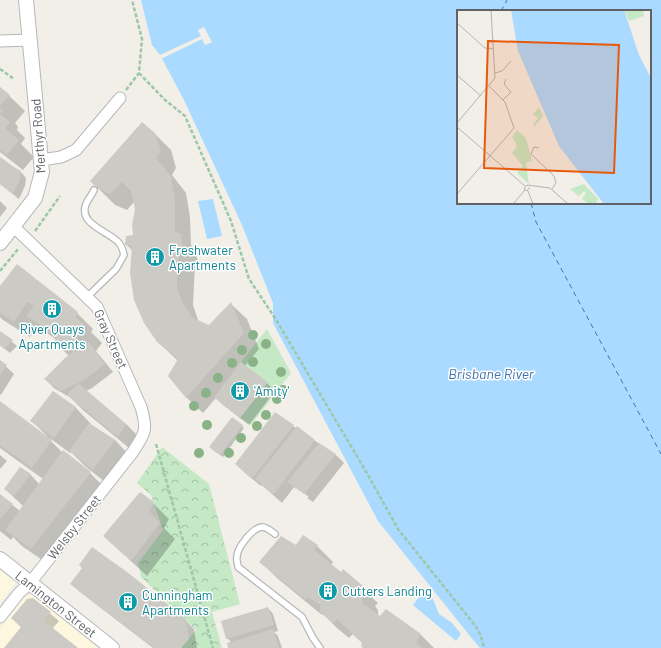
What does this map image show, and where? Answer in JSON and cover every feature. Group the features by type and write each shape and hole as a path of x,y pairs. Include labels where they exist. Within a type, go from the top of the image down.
{"street":[{"name":"Merthyr Road","path":"0,243 35,198 42,172 26,0"},
{"path":"0,41 30,40"},
{"path":"41,160 62,157 76,150 120,98"},
{"name":"Gray Street","path":"13,226 97,307 141,408 146,423 144,435"},
{"name":"Welsby Street","path":"0,616 19,593 30,583 132,453 144,435"},
{"name":"Lamington Street","path":"0,559 112,648"}],"lane":[{"path":"87,297 116,269 124,255 120,244 109,234 91,224 86,216 86,204 94,190"},
{"path":"275,534 267,528 260,527 253,532 238,549 236,558 238,567 302,617 320,648"}],"path":[{"path":"120,98 139,73 142,39 132,0"},
{"path":"0,69 14,79"},
{"path":"139,73 165,100 185,116 231,221 249,279 275,318 364,468 398,529 477,628 484,648"},
{"path":"156,444 213,648"}],"shaded area":[{"path":"0,570 16,583 0,603"},
{"path":"33,595 99,648 78,648 33,612 4,648 0,648 0,628 26,596"}],"green space":[{"path":"267,329 291,373 251,425 240,418 268,382 241,362"},
{"path":"162,447 209,484 240,604 212,612 222,648 181,648 196,630 141,577 138,563 163,530 151,495 137,483"}],"water":[{"name":"Brisbane River","path":"141,0 661,0 661,648 480,648 378,521 273,323 273,303 242,225 183,98 160,55 152,45"},
{"path":"213,199 222,236 207,239 198,201"},
{"path":"423,592 433,599 439,614 452,623 461,634 456,641 413,605"}],"pier":[{"path":"204,27 212,42 205,45 202,39 161,59 160,55 201,36 198,30"}],"building":[{"path":"0,87 10,95 0,106"},
{"path":"0,114 10,122 5,128 19,140 7,155 0,150"},
{"name":"Freshwater Apartments","path":"142,122 155,133 161,151 156,158 171,176 175,201 175,232 181,234 182,247 179,248 177,288 183,303 193,318 209,325 231,302 244,333 186,398 168,376 178,359 157,342 144,323 134,300 130,273 132,246 125,245 126,236 133,235 132,225 135,209 131,191 122,182 110,194 98,189 90,181"},
{"path":"0,157 21,171 20,180 13,194 0,184"},
{"name":"River Quays Apartments","path":"17,264 78,312 75,317 86,326 67,351 54,342 58,335 26,316 34,306 27,302 14,322 0,313 0,286"},
{"path":"0,331 13,340 4,349 0,345"},
{"path":"89,342 105,364 84,380 61,391 44,379 66,357"},
{"path":"0,360 7,365 0,375"},
{"name":"'Amity'","path":"241,362 268,382 240,418 214,397"},
{"path":"78,383 126,424 118,437 67,395"},
{"path":"53,391 76,407 54,438 30,421"},
{"path":"0,401 52,440 32,468 0,445"},
{"path":"275,412 294,425 252,479 235,464"},
{"path":"232,417 243,425 220,455 209,447"},
{"path":"89,423 115,440 93,470 69,451"},
{"path":"297,426 315,440 273,495 255,479"},
{"path":"319,443 336,454 304,494 287,482"},
{"path":"63,450 91,472 31,549 5,530"},
{"path":"20,467 31,474 14,496 4,489"},
{"path":"140,492 154,502 149,511 160,523 131,561 103,536"},
{"path":"0,494 13,504 0,519"},
{"name":"Cutters Landing","path":"303,535 318,545 314,550 341,572 343,569 363,586 359,590 363,593 362,603 380,616 386,609 421,634 416,643 422,648 363,648 361,646 362,643 337,619 333,623 320,612 320,605 308,597 306,600 259,562 281,536 296,545"},
{"name":"Cunningham Apartments","path":"92,547 127,572 186,619 189,639 181,648 154,648 70,584 82,568 79,565"},
{"path":"33,598 51,612 44,621 78,648 4,648 21,627 11,618 27,599"},
{"path":"268,607 274,625 226,639 221,621"},
{"path":"273,629 279,648 228,648 227,643"}],"ferry route":[{"path":"502,10 507,0"},
{"path":"531,204 536,222 661,454"}],"place":[{"name":"Freshwater Apartments","path":"155,257"},
{"name":"River Quays Apartments","path":"52,309"},
{"name":"'Amity'","path":"240,391"},
{"name":"Cutters Landing","path":"328,591"},
{"name":"Cunningham Apartments","path":"128,602"}]}
